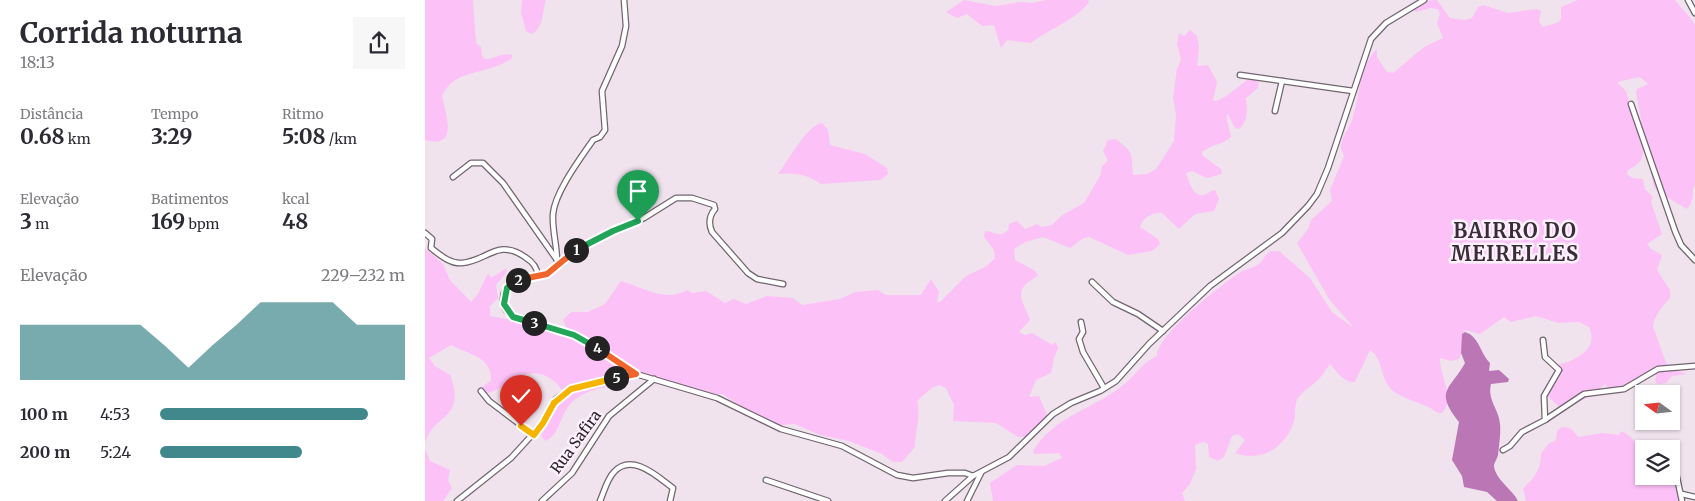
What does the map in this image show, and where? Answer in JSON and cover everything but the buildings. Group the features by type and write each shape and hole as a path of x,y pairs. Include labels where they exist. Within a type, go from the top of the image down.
{"street":[{"path":"558,262 553,227 554,208 560,194 593,140 600,137 605,130 602,91 622,46 626,26 624,0"},
{"path":"945,501 973,476 1009,457 1053,414 1071,402 1116,381 1163,330 1210,286 1283,233 1317,194 1328,168 1367,48 1377,30 1424,0"},
{"path":"1688,0 1695,13"},
{"path":"1240,75 1353,91"},
{"path":"1275,111 1282,81"},
{"path":"1631,104 1675,231 1681,245 1695,260"},
{"path":"453,177 471,163 483,163 503,182 558,262"},
{"path":"783,284 757,279 748,273 712,232 709,225 710,215 715,209 714,206 692,198 672,200 644,218 583,246 558,262 550,272 514,281 507,288 504,304 509,314 585,340 636,374 717,398 781,429 842,446 897,474 913,478 948,473 965,473 973,476"},
{"path":"425,233 432,239 431,248 447,260 463,263 497,250 507,250 528,259 536,267 538,276"},
{"path":"1091,282 1113,302 1138,314 1163,330"},
{"path":"1081,322 1083,332 1079,339 1083,352 1104,388"},
{"path":"1543,340 1545,357 1559,370 1544,396 1545,420"},
{"path":"1503,450 1510,446 1522,432 1589,392 1624,389 1658,369 1695,366"},
{"path":"457,501 505,464 534,435 556,400 571,389 636,374"},
{"name":"Rua Safira","path":"542,501 572,473 609,416 654,379"},
{"path":"481,391 489,401 534,435"},
{"path":"600,501 614,472 623,466 630,465 647,469 673,488 670,501"},
{"path":"967,501 981,472"},
{"path":"766,480 828,501"},
{"path":"1680,485 1682,501"},
{"path":"1682,494 1695,497"}],"shaded area":[{"path":"425,0 473,0 476,43 481,47 482,56 485,59 505,54 512,55 512,58 503,64 464,76 455,80 448,87 442,96 448,128 443,140 436,142 425,140"},
{"path":"522,0 546,0 540,24 535,32 531,34 526,31 521,13"},
{"path":"964,0 996,6 1020,2 1033,3 1045,0 1088,0 1089,2 1070,19 1031,43 1007,40 1001,48 994,25 982,26 967,14 957,18 946,12"},
{"path":"1437,0 1450,18 1465,20 1472,18 1478,7 1483,5 1508,13 1537,9 1541,11 1539,22 1543,27 1559,22 1561,7 1578,0 1675,0 1695,24 1695,183 1692,200 1687,209 1660,193 1654,187 1636,93 1637,89 1648,84 1640,77 1617,82 1626,91 1643,148 1641,159 1628,170 1627,174 1632,178 1643,179 1645,189 1653,197 1651,202 1662,234 1647,244 1651,249 1662,255 1657,270 1670,290 1670,298 1661,308 1653,327 1668,368 1687,374 1672,376 1666,383 1658,384 1655,381 1657,371 1610,391 1605,384 1592,396 1560,408 1545,393 1546,388 1559,378 1558,365 1578,357 1588,348 1591,342 1589,327 1579,322 1558,323 1536,316 1511,322 1504,317 1480,334 1465,330 1459,359 1451,361 1440,358 1447,393 1446,407 1442,413 1438,413 1427,406 1403,397 1392,390 1385,380 1377,358 1370,350 1355,382 1344,379 1330,364 1318,380 1298,398 1294,421 1289,433 1277,447 1270,451 1253,456 1235,453 1245,440 1238,434 1232,436 1224,457 1218,461 1209,457 1208,444 1203,442 1195,445 1196,469 1190,484 1182,493 1185,501 993,501 990,483 1017,465 1044,466 1062,458 1059,453 1035,454 1033,451 1041,439 1051,430 1074,414 1111,394 1127,382 1147,362 1157,356 1167,336 1191,311 1239,273 1258,265 1270,251 1279,251 1310,278 1332,312 1354,328 1329,299 1297,243 1308,229 1311,220 1332,201 1330,190 1344,156 1341,149 1342,142 1355,111 1360,83 1366,64 1377,49 1377,57 1387,72 1393,73 1424,47 1443,38 1437,23 1440,14 1438,9 1430,8 1416,12 1413,10 1423,2"},
{"path":"1190,30 1197,36 1199,48 1197,66 1208,65 1217,82 1213,101 1228,95 1253,76 1259,79 1258,88 1246,98 1247,115 1242,126 1239,129 1235,128 1227,113 1231,137 1202,152 1203,156 1221,169 1222,174 1207,178 1192,171 1186,173 1194,191 1204,195 1215,190 1219,199 1214,211 1195,214 1179,229 1162,213 1155,213 1146,218 1140,227 1158,239 1160,244 1152,251 1128,255 1089,237 1082,239 1070,248 1043,237 1025,242 1014,249 1015,260 1034,270 1038,275 1022,289 1021,298 1030,320 1019,332 1025,335 1032,333 1052,345 1056,342 1058,348 1051,373 1036,380 1029,397 1039,396 1047,415 1040,426 1026,437 1018,437 996,423 953,421 954,405 946,388 939,385 932,388 917,401 918,418 915,447 902,462 893,462 882,454 849,441 820,435 795,424 779,425 763,420 722,394 699,395 669,381 630,373 627,374 629,384 603,387 585,393 571,403 553,435 545,441 541,435 547,412 555,406 563,392 558,384 546,376 537,373 529,374 484,394 480,388 491,381 491,373 484,361 451,345 429,358 435,366 450,375 454,390 454,401 446,416 428,435 425,445 425,248 443,264 450,280 471,302 478,294 488,273 491,278 507,268 506,273 496,285 498,298 490,306 490,316 537,325 596,348 567,329 563,320 571,312 588,312 605,304 621,281 662,294 679,294 687,290 692,293 706,291 725,303 734,299 746,304 767,296 793,298 802,305 840,299 855,292 878,290 886,295 921,295 931,279 939,292 937,302 940,302 966,276 987,266 995,258 994,250 984,237 985,231 1002,234 1008,230 1009,224 1017,221 1025,229 1037,224 1042,227 1052,225 1061,216 1084,203 1100,176 1102,166 1108,161 1103,151 1108,140 1116,139 1129,151 1132,158 1133,175 1147,174 1156,169 1174,141 1176,115 1173,97 1177,69 1181,60 1177,44 1179,33 1184,36"},
{"path":"822,123 828,130 830,145 865,154 887,168 888,174 880,180 821,184 812,178 801,175 790,173 778,174 810,130"},
{"path":"1465,332 1473,337 1490,363 1489,371 1499,370 1509,379 1508,382 1491,384 1492,400 1499,419 1500,428 1498,455 1494,466 1497,475 1518,501 1497,501 1487,492 1464,487 1462,476 1452,460 1459,422 1447,403 1446,396 1450,385 1465,363 1461,353 1462,334"},
{"path":"1562,427 1570,428 1579,437 1602,433 1619,435 1621,431 1628,435 1635,441 1635,485 1677,485 1679,501 1526,501 1523,488 1537,473 1541,454 1548,444 1556,440 1557,431"},
{"path":"425,448 430,461 450,470 448,480 452,488 443,501 425,501"}],"district":[{"name":"BAIRRO DO MEIRELLES","path":"1515,242"}],"route":[{"path":"521,426 534,435 556,400 571,389 589,383 636,374 585,340 513,317 509,314 504,304 504,293 514,281 547,274 562,260 583,246 638,221"}]}
